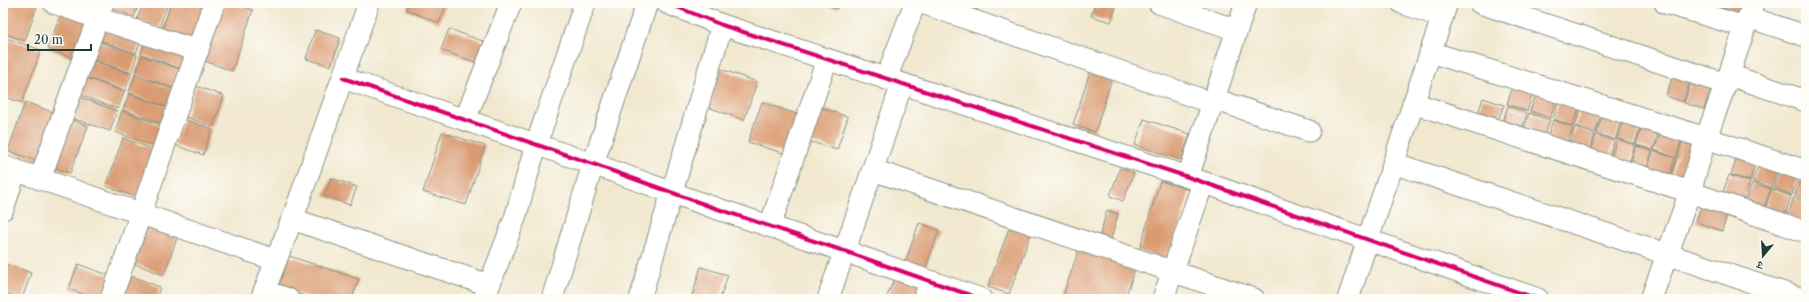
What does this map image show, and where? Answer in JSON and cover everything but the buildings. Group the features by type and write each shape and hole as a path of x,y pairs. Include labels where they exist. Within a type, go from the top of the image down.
{"street":[{"path":"54,3 100,11 198,50"},
{"path":"111,299 142,214 214,3"},
{"path":"288,299 262,295 292,219 343,78 368,3"},
{"path":"465,120 511,3"},
{"path":"292,219 486,292 515,218 536,145 585,3"},
{"path":"552,299 593,164 647,3"},
{"path":"667,3 722,25 1196,180 1538,299"},
{"path":"828,299 873,170 915,3"},
{"path":"922,3 1213,101 1309,131"},
{"path":"1159,3 1236,30"},
{"path":"1163,299 1173,271 1196,180 1213,101 1246,3"},
{"path":"1348,299 1444,10 1402,3"},
{"path":"1480,3 1728,80 1806,101"},
{"path":"1665,3 1749,16 1806,36"},
{"path":"40,179 100,11"},
{"path":"1651,299 1690,192 1706,138 1728,80 1749,16"},
{"path":"640,299 722,25"},
{"path":"1430,52 1706,138 1806,171"},
{"path":"770,226 827,59"},
{"path":"343,78 844,251 927,290 981,299"},
{"path":"1413,103 1690,192 1806,232"},
{"path":"1393,163 1802,299"},
{"path":"3,209 9,168 275,260"},
{"path":"873,170 1254,299"}],"cycle path":[{"path":"667,3 722,25 1188,177 1538,299"},
{"path":"343,78 981,299"}]}
